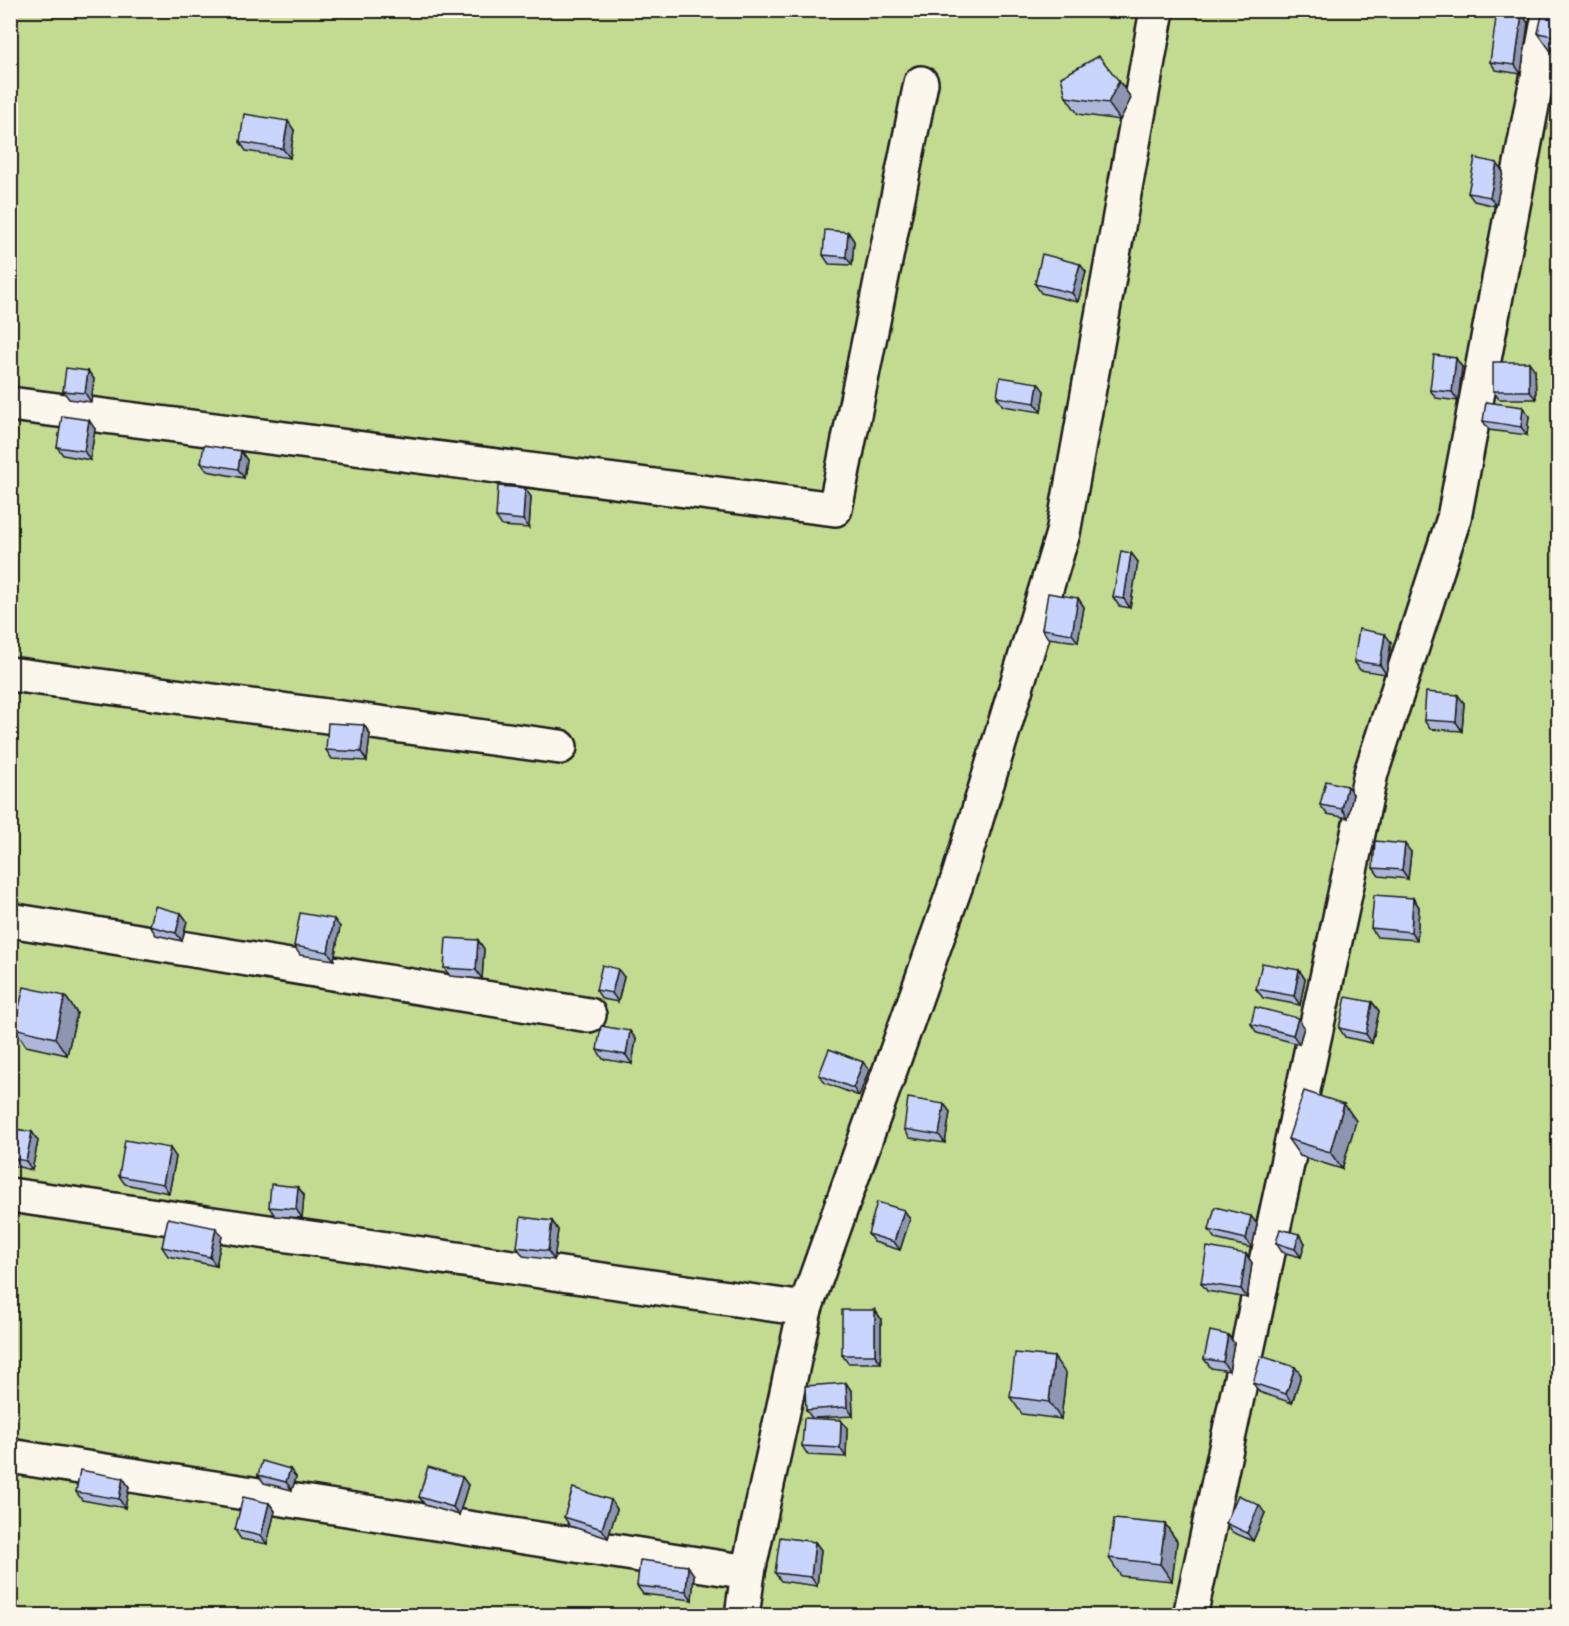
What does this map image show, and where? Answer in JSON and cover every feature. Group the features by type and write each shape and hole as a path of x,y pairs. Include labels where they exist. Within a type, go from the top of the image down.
{"lane":[{"path":"742,1616 748,1572 805,1309 958,879 1063,533 1157,10"},
{"path":"1190,1616 1371,772 1454,518 1550,10"},
{"path":"10,404 835,509 921,83"},
{"path":"10,674 560,747"},
{"path":"10,920 589,1015"},
{"path":"10,1196 805,1309"},
{"path":"10,1456 748,1572"}],"green space":[{"path":"11,11 1558,11 1558,1615 11,1615"}],"building":[{"path":"1543,10 1558,10 1558,37 1538,33"},
{"path":"1497,11 1522,14 1515,65 1490,62"},
{"path":"1099,56 1119,81 1108,103 1066,97 1061,77"},
{"path":"244,114 288,121 283,149 240,142"},
{"path":"1475,158 1497,163 1490,197 1468,193"},
{"path":"825,230 848,232 846,257 823,255"},
{"path":"1042,254 1080,264 1072,293 1035,284"},
{"path":"1434,355 1456,358 1452,392 1430,390"},
{"path":"1493,362 1529,362 1529,391 1493,391"},
{"path":"66,368 88,371 85,393 63,391"},
{"path":"1000,377 1038,383 1035,403 997,397"},
{"path":"1486,402 1523,407 1521,427 1483,421"},
{"path":"62,416 89,420 84,451 57,447"},
{"path":"204,445 241,451 238,469 201,463"},
{"path":"498,486 525,488 523,520 496,517"},
{"path":"1121,551 1131,553 1124,599 1113,597"},
{"path":"1048,593 1078,598 1072,634 1042,629"},
{"path":"1359,629 1385,634 1380,665 1354,661"},
{"path":"1426,692 1458,695 1456,722 1424,720"},
{"path":"328,723 364,725 361,752 326,750"},
{"path":"1326,781 1347,786 1342,809 1320,805"},
{"path":"1375,841 1405,844 1402,870 1373,868"},
{"path":"1374,895 1413,898 1411,932 1371,928"},
{"path":"155,906 181,913 176,933 150,926"},
{"path":"300,913 334,919 328,952 294,946"},
{"path":"446,938 478,940 476,970 444,968"},
{"path":"1262,963 1299,970 1294,996 1256,989"},
{"path":"602,965 618,969 612,993 596,990"},
{"path":"24,987 65,996 55,1038 14,1028"},
{"path":"1346,997 1372,1002 1366,1034 1339,1028"},
{"path":"1255,1007 1298,1018 1293,1035 1251,1024"},
{"path":"601,1026 630,1031 626,1055 597,1050"},
{"path":"829,1049 863,1062 853,1088 819,1075"},
{"path":"1304,1091 1344,1104 1330,1152 1288,1139"},
{"path":"908,1098 944,1104 939,1135 904,1129"},
{"path":"10,1128 32,1132 26,1161 10,1158"},
{"path":"125,1140 170,1148 163,1184 119,1176"},
{"path":"271,1184 298,1187 296,1209 269,1207"},
{"path":"877,1202 904,1210 894,1242 868,1234"},
{"path":"1215,1207 1251,1216 1246,1239 1209,1230"},
{"path":"521,1217 552,1221 548,1251 517,1247"},
{"path":"168,1218 216,1228 210,1257 162,1247"},
{"path":"1280,1229 1299,1234 1295,1249 1276,1243"},
{"path":"1207,1247 1246,1254 1241,1289 1201,1283"},
{"path":"842,1310 875,1310 875,1355 842,1355"},
{"path":"1210,1331 1228,1335 1223,1362 1204,1359"},
{"path":"1015,1353 1054,1357 1049,1402 1010,1397"},
{"path":"1261,1356 1295,1367 1286,1394 1253,1383"},
{"path":"846,1383 847,1407 806,1410 805,1386"},
{"path":"804,1418 841,1420 840,1448 802,1446"},
{"path":"262,1461 290,1469 286,1482 258,1475"},
{"path":"428,1467 462,1477 453,1507 419,1497"},
{"path":"80,1470 123,1478 119,1499 76,1492"},
{"path":"573,1488 611,1500 602,1529 564,1517"},
{"path":"1238,1495 1259,1505 1247,1533 1226,1523"},
{"path":"243,1497 269,1503 261,1536 235,1530"},
{"path":"1114,1519 1165,1524 1160,1564 1109,1558"},
{"path":"780,1537 815,1542 811,1577 775,1573"},
{"path":"640,1560 688,1566 686,1591 637,1586"}]}
